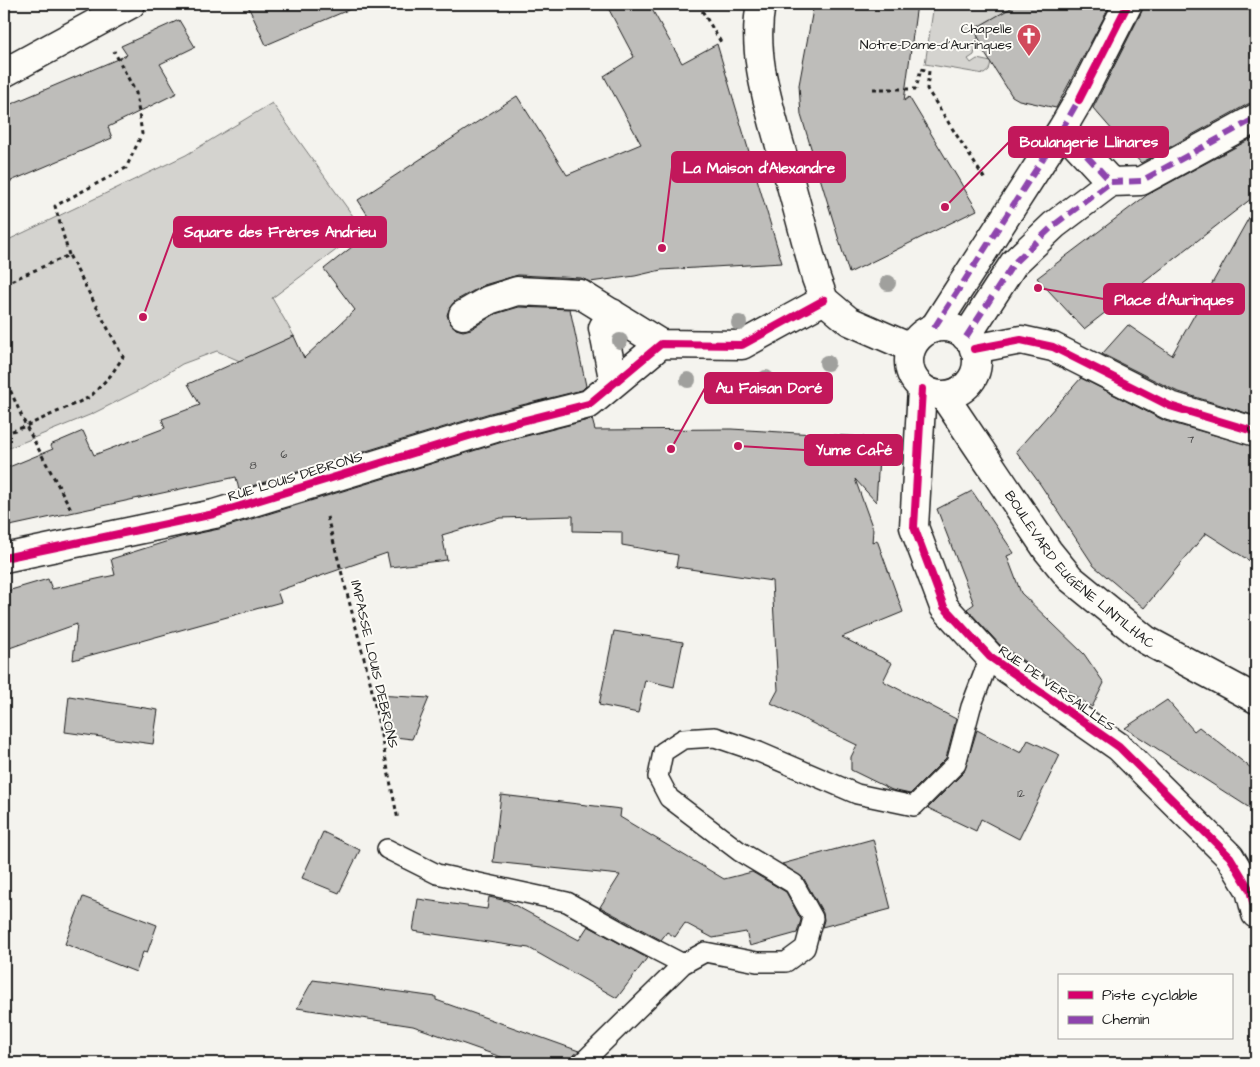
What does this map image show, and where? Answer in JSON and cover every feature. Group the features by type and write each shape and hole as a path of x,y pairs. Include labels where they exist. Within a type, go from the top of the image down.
{"street":[{"path":"4,73 131,4"},
{"path":"761,4 757,21 758,57 816,278 824,300 849,321 912,348"},
{"path":"934,328 945,327 956,330 970,343 976,359 976,369 972,379 955,393 933,392 914,381 908,360 912,348 921,336 934,328 1062,128 1079,100 1128,4"},
{"path":"970,343 1014,263 1054,225 1110,182 1141,181 1256,118"},
{"path":"1062,128 1110,182"},
{"path":"463,315 489,300 517,291 580,294 661,344 742,345 824,300"},
{"path":"612,313 603,328 614,383 661,344"},
{"path":"970,343 1021,340 1053,348 1170,406 1256,432"},
{"name":"RUE LOUIS DEBRONS","path":"4,558 214,514 495,428 589,404 614,383"},
{"name":"RUE DE VERSAILLES","path":"933,392 914,527 944,607 990,658 1120,747 1230,857 1250,890 1256,914"},
{"name":"BOULEVARD EUGÈNE LINTILHAC","path":"933,392 1048,551 1070,578 1146,640 1256,700"}],"lane":[{"path":"582,1063 683,964 705,952 757,962 786,962 805,948 812,918 794,884 739,851 669,798 658,777 663,752 683,739 715,737 759,752 857,794 914,806 956,764 971,707 990,658"},
{"path":"386,849 437,874 567,902 683,964"}],"path":[{"path":"4,434 90,397 111,375 123,357 69,255 55,206 126,168 142,134 136,93 99,21"},
{"path":"873,89 916,89 921,69 929,71 927,89 1008,212"},
{"path":"4,284 69,255"},
{"path":"4,376 26,426 88,540"}],"shaded area":[{"path":"934,4 1011,4 1007,25 978,35 974,55 968,59 971,63 977,59 991,62 989,70 984,74 925,64"},
{"path":"272,103 363,230 272,298 294,336 242,362 217,351 182,364 144,388 92,414 4,450 4,242 186,155"}],"building":[{"path":"247,4 362,4 266,45"},
{"path":"606,4 649,4 682,63 717,44 782,263 661,270 635,276 590,282 581,278 518,275 484,285 455,301 447,315 450,323 456,329 463,331 471,329 495,314 519,307 570,309 586,386 582,390 490,413 239,490 236,477 10,526 4,510 4,469 53,449 50,445 83,431 94,455 165,428 162,419 200,405 188,384 294,336 304,358 355,310 324,269 376,228 358,200 517,96 567,175 641,144 604,76 634,57"},
{"path":"814,4 917,4 904,101 909,97 977,210 849,273 801,115 799,85"},
{"name":"Chapelle Notre-Dame-d'Aurinques","path":"1018,4 1111,4 1056,108 1019,100 1012,96 982,49 984,48 974,29"},
{"path":"1144,4 1256,4 1256,102 1248,104 1141,163 1093,108"},
{"path":"179,20 195,47 160,64 177,93 108,127 112,138 4,184 4,107 127,55 121,46"},
{"path":"1256,136 1256,195 1084,329 1037,278 1147,195"},
{"path":"1256,205 1256,416 1176,391 1102,354 1128,325 1172,355"},
{"path":"1081,378 1165,421 1256,447 1256,565 1206,533 1144,608 1094,566 1016,451"},
{"path":"592,419 595,430 731,429 864,437 874,447 879,458 876,502 855,479 873,529 872,543 877,540 903,612 842,637 892,663 883,681 956,719 946,758 910,794 892,790 851,770 851,757 857,745 771,703 778,690 772,581 676,567 678,555 622,545 622,532 573,531 573,516 500,518 442,535 447,560 390,567 387,553 277,591 281,602 73,660 77,624 4,650 4,592 48,579 52,589 115,575 111,559 181,537 219,529 499,443"},
{"path":"972,491 1014,553 1007,556 1021,593 1084,654 1104,683 1092,707 1000,645 967,609 974,604 937,509"},
{"path":"614,631 683,642 674,687 645,680 638,713 599,705"},
{"path":"376,695 429,698 412,739 386,736"},
{"path":"69,696 158,710 153,744 65,732"},
{"path":"1167,700 1194,731 1199,727 1256,772 1256,812 1125,728"},
{"path":"977,730 1021,753 1028,740 1060,755 1019,839 981,819 976,831 928,808 964,772"},
{"path":"501,795 621,809 620,817 724,879 752,872 786,892 801,920 797,933 750,946 746,932 713,938 685,923 675,937 667,932 661,940 600,907 620,875 493,862"},
{"path":"323,832 360,850 339,893 302,878"},
{"path":"873,839 891,909 822,927 823,913 804,879 782,864"},
{"path":"83,897 157,925 147,953 143,952 136,972 65,944"},
{"path":"489,897 507,901 579,940 588,926 647,958 617,998 529,948 413,931 418,899 487,909"},
{"path":"313,980 436,997 436,1000 579,1051 574,1055 571,1063 518,1063 413,1026 297,1008"}],"marked path":[{"path":"934,328 1062,129 1081,96"},
{"path":"1111,182 1141,181 1256,118"},
{"path":"1062,129 1111,182"},
{"path":"966,337 1014,263 1054,225 1111,182"}],"cycle path":[{"path":"1079,100 1128,4"},
{"path":"4,558 214,514 495,428 589,404 661,344 742,345 824,300"},
{"path":"974,349 1021,340 1053,347 1170,406 1256,432"},
{"path":"922,389 914,527 944,607 990,657 1119,747 1230,857 1250,890 1256,914"}],"place":[{"name":"Chapelle Notre-Dame-d'Aurinques","path":"1029,57"},
{"name":"Boulangerie Llinares","path":"945,207"},
{"name":"La Maison d'Alexandre","path":"662,248"},
{"name":"Place d'Aurinques","path":"1038,288"},
{"name":"Square des Frères Andrieu","path":"143,317"},
{"name":"Yume Café","path":"738,446"},
{"name":"Au Faisan Doré","path":"671,449"}]}
